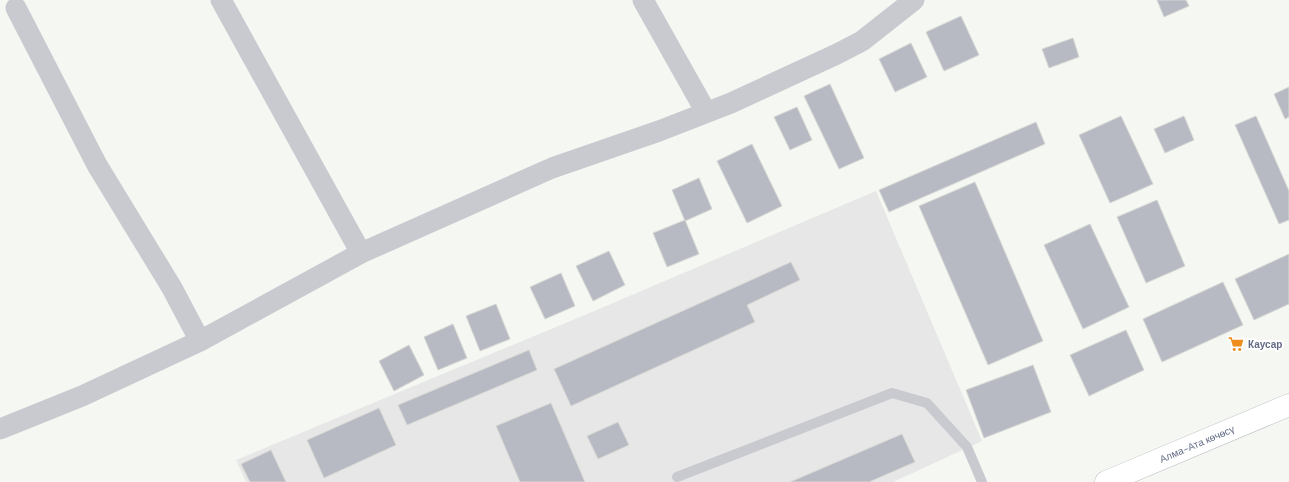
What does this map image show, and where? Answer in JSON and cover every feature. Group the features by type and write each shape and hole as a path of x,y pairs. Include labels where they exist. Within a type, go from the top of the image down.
{"main road":[{"name":"Алма-Ата көчөсү","path":"1106,482 1289,405"}],"street":[{"path":"222,0 361,253"},
{"path":"643,0 706,112"},
{"path":"0,429 82,396 200,341 361,253 552,168 731,103 837,54 862,41 914,0"},
{"path":"16,8 97,165 172,288 200,341"}],"lane":[{"path":"677,477 892,393 926,403 967,447 982,482"}],"shaded area":[{"path":"876,191 982,441 893,482 246,482 236,460 592,312"}],"building":[{"path":"1157,0 1186,0 1189,6 1164,17"},
{"path":"961,16 979,55 944,71 926,32"},
{"path":"1073,38 1079,57 1049,68 1042,49"},
{"path":"911,43 927,77 895,92 879,59"},
{"path":"830,84 864,158 839,169 804,96"},
{"path":"1289,87 1289,117 1285,119 1274,94"},
{"path":"797,107 812,140 790,150 774,117"},
{"path":"1121,116 1153,184 1110,203 1079,135"},
{"path":"1184,116 1194,140 1165,153 1154,129"},
{"path":"1256,116 1289,191 1289,220 1279,224 1235,125"},
{"path":"1036,122 1045,144 889,212 879,190"},
{"path":"752,144 782,206 747,223 717,161"},
{"path":"699,178 712,209 685,221 672,190"},
{"path":"975,182 1043,341 988,365 919,206"},
{"path":"1157,200 1185,266 1146,283 1117,217"},
{"path":"685,220 699,254 667,267 653,233"},
{"path":"1090,224 1129,307 1083,329 1044,245"},
{"path":"609,251 625,285 593,301 576,266"},
{"path":"1289,254 1289,304 1254,320 1235,279"},
{"path":"791,262 800,280 747,305 755,322 571,406 554,369"},
{"path":"561,273 575,306 545,319 530,287"},
{"path":"1223,282 1243,325 1162,362 1143,319"},
{"path":"496,304 510,339 480,351 466,316"},
{"path":"453,324 467,358 438,370 424,337"},
{"path":"1126,330 1144,370 1089,396 1070,355"},
{"path":"409,345 424,375 394,391 379,361"},
{"path":"529,350 537,370 407,425 398,405"},
{"path":"1033,365 1051,412 984,438 966,390"},
{"path":"551,403 585,482 520,482 496,426"},
{"path":"379,408 396,445 324,478 307,440"},
{"path":"618,422 629,445 598,459 587,436"},
{"path":"902,434 915,462 869,482 790,482"},
{"path":"271,450 286,482 250,482 241,464"}],"place":[{"name":"Каусар","path":"1236,344"}]}
